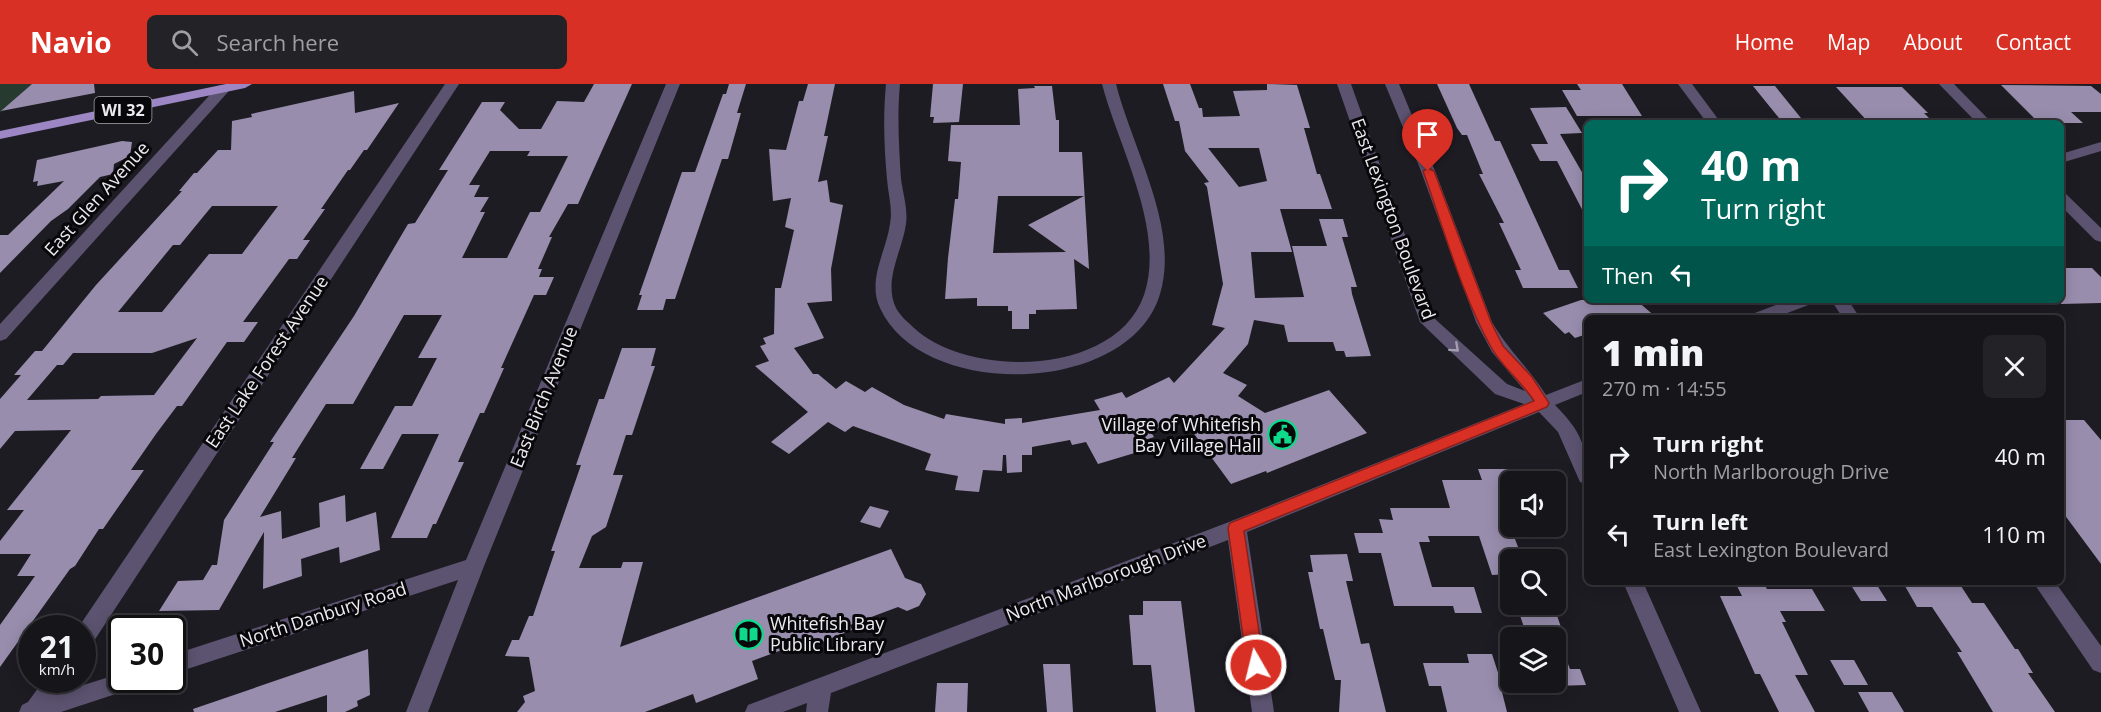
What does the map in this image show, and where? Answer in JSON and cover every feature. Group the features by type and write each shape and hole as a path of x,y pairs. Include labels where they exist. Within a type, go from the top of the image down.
{"main road":[{"name":"WI 32","path":"0,135 245,84"}],"street":[{"name":"East Lake Forest Avenue","path":"96,619 452,84"},
{"name":"East Birch Avenue","path":"417,712 474,566 673,84"},
{"path":"893,84 894,182 898,226 887,256 883,278 885,300 895,320 927,346 949,357 999,369 1047,368 1100,351 1125,335 1143,316 1152,294 1155,246 1147,194 1118,120 1109,84"},
{"name":"East Lexington Boulevard","path":"1344,84 1428,322 1501,389 1542,403"},
{"name":"East Lexington Boulevard","path":"1392,84 1428,171 1484,322 1498,348 1528,380 1542,403 1566,428 1584,470"},
{"path":"1685,84 1711,120"},
{"path":"1946,84 1982,120"},
{"name":"East Glen Avenue","path":"0,335 223,89"},
{"path":"2064,158 2101,146"},
{"path":"2065,205 2101,237"},
{"path":"1766,315 1797,303"},
{"name":"North Marlborough Drive","path":"756,712 1236,528 1584,386"},
{"path":"1236,528 1263,712"},
{"name":"North Danbury Road","path":"186,660 474,566"},
{"path":"1634,585 1690,712"},
{"path":"2045,585 2101,663"},
{"path":"33,711 108,687"},
{"path":"818,712 821,687"},
{"path":"33,711 46,693"}],"green space":[{"path":"0,84 32,84 0,113"}],"building":[{"path":"32,84 94,84 95,93 1,111"},
{"path":"594,84 632,84 578,204 568,204 549,237 552,237 538,269 542,269 539,277 554,277 546,295 534,295 501,368 504,368 484,413 480,413 458,462 464,462 436,524 433,524 427,538 391,538 439,434 402,434 383,469 360,469 395,406 412,406 437,358 418,358 442,315 404,315 353,404 326,404 292,458 296,458 260,517 281,511 282,539 320,527 319,503 345,495 346,522 376,512 380,550 340,563 339,547 301,559 302,576 263,589 264,532 219,610 159,611 178,581 203,580 212,565 217,565 224,520 274,442 270,442 354,316 408,224 415,223 448,170 439,170 482,102 505,102 500,110 519,129 541,129 557,101 584,102","holes":["490,151 530,151 527,156 568,156 540,212 530,212 507,258 462,258 485,212 480,212 489,197 474,197 480,185 469,185"]},
{"path":"729,84 746,84 737,113 741,113 728,159 722,159 675,299 666,299 663,310 637,310 642,295 639,295 682,172 695,172 723,94 726,94"},
{"path":"808,84 835,84 824,136 828,136 818,182 827,180 830,202 843,205 831,269 832,301 807,303 824,338 794,348 813,374 818,374 836,389 846,381 865,392 872,387 904,405 944,419 946,414 1005,424 1005,419 1022,418 1022,423 1100,410 1094,400 1122,392 1126,398 1169,377 1174,383 1225,328 1212,325 1223,284 1207,187 1204,183 1209,182 1185,151 1179,121 1175,121 1163,84 1190,84 1199,108 1202,108 1203,117 1240,116 1233,91 1267,90 1267,84 1297,85 1310,128 1304,128 1317,174 1320,174 1332,209 1280,209 1292,252 1251,252 1255,298 1304,297 1292,246 1327,246 1319,219 1343,219 1348,237 1342,237 1357,287 1351,287 1352,294 1371,356 1346,357 1344,351 1336,351 1333,342 1288,342 1284,325 1254,320 1248,344 1223,373 1247,385 1238,396 1265,413 1329,390 1367,433 1267,473 1266,471 1231,484 1181,416 1151,432 1154,437 1133,444 1138,452 1098,464 1086,442 1072,445 1070,440 1032,447 1032,455 1022,455 1022,472 1007,473 1006,455 1003,455 1002,471 983,470 979,492 955,490 958,476 925,470 931,454 853,426 845,432 828,422 789,454 771,442 808,412 755,366 769,361 760,346 766,344 763,338 774,334 775,288 781,288 794,230 785,227 791,198 773,201 769,149 786,150 799,101 803,101","holes":["1208,148 1259,148 1267,181 1239,187"]},
{"path":"933,84 963,84 959,122 933,123 934,117 930,117"},
{"path":"1437,84 1469,84 1495,141 1500,141 1559,270 1569,270 1578,288 1523,288 1515,270 1521,270 1499,223 1504,223 1479,174 1483,174 1467,135 1462,135 1457,128"},
{"path":"1577,84 1622,84 1642,116 1577,116 1562,90 1581,90"},
{"path":"2001,85 2091,86 2101,94 2101,112 2071,112 2083,123 2036,120"},
{"path":"1034,86 1052,86 1056,120 1059,120 1059,152 1082,152 1089,269 1074,259 1077,309 1036,310 1036,314 1029,314 1029,329 1012,329 1012,311 1008,311 1008,306 977,306 977,298 945,299 961,162 948,161 951,125 1020,125 1018,89 1035,88","holes":["998,196 1084,196 1028,225 1066,252 993,253"]},
{"path":"1753,86 1775,86 1803,120 1781,120"},
{"path":"1836,87 1902,87 1928,113 1924,113 1931,120 1866,120"},
{"path":"354,91 355,113 399,103 367,150 364,150 348,170 321,209 325,209 303,240 310,240 297,259 289,259 243,322 258,322 244,342 227,342 182,406 177,406 131,470 144,470 103,529 99,529 75,566 70,569 37,615 18,615 18,642 0,667 0,625 35,576 17,576 31,554 0,554 0,541 24,510 7,510 71,430 15,431 0,449 0,399 21,375 14,375 35,351 42,351 96,285 182,191 179,191 194,173 197,173 218,150 231,150 232,121 252,117 251,114","holes":["212,206 278,206 242,254 209,254 162,312 118,312 173,245 180,245","197,338 154,395 101,396 98,399 27,400 57,365 63,365 73,353 152,353"]},
{"path":"1566,107 1582,133 1560,134 1584,176 1584,213 1557,161 1540,161 1531,144 1548,144 1530,108"},
{"path":"122,141 132,142 130,156 114,164 113,174 100,177 68,209 51,221 0,273 0,235 8,235 64,181 37,186 38,181 33,182 37,160"},
{"path":"2064,268 2092,268 2101,277 2101,303 2061,304 2064,303"},
{"path":"1584,300 1584,303 1640,303 1654,315 1584,315 1584,335 1575,338 1569,332 1565,334 1543,313"},
{"path":"622,348 656,348 651,366 655,366 632,435 626,435 613,475 623,475 606,527 592,536 579,568 621,568 623,562 643,562 620,647 891,549 905,578 921,584 926,594 919,606 907,611 898,607 850,625 852,630 817,644 815,638 752,661 758,679 696,703 693,694 645,712 517,712 525,702 523,696 535,691 529,657 505,656 512,640 519,640 529,616 533,616 555,551 551,551 581,465 576,465 599,399 604,399"},
{"path":"2064,420 2084,420 2101,440 2101,564 2064,514"},
{"path":"1478,469 1510,469 1510,471 1500,471 1500,537 1514,537 1519,549 1500,549 1500,575 1492,575 1479,536 1428,536 1430,542 1419,542 1432,587 1474,587 1482,613 1455,613 1453,606 1394,606 1381,553 1359,553 1354,533 1383,533 1379,519 1393,520 1390,508 1450,508 1442,480 1482,480"},
{"path":"870,506 889,511 880,528 860,522"},
{"path":"1347,554 1353,581 1346,581 1361,644 1369,643 1386,712 1339,712 1341,680 1335,680 1323,629 1320,629 1308,572 1313,572 1310,555"},
{"path":"1736,585 1765,585 1767,589 1812,589 1825,611 1780,611 1786,622 1782,622 1808,675 1795,675 1815,712 1779,712 1760,674 1755,674 1720,596 1742,596"},
{"path":"1851,585 1877,585 1887,601 1861,601"},
{"path":"1905,586 1961,586 1972,603 1984,603 2015,649 2018,649 2033,673 2028,673 2055,712 1993,712 1957,652 1962,652 1932,607 1917,607"},
{"path":"1143,601 1181,601 1195,712 1156,712 1151,665 1133,665 1129,615 1143,615"},
{"path":"1520,615 1557,615 1561,627 1524,627"},
{"path":"368,649 370,695 357,701 358,706 345,712 327,712 327,695 275,712 194,712 193,709"},
{"path":"1467,654 1492,654 1500,679 1500,693 1502,693 1507,712 1447,712 1441,686 1429,686 1423,663 1469,663"},
{"path":"1566,659 1570,669 1580,669 1586,685 1566,686"},
{"path":"1830,660 1854,660 1868,685 1844,685"},
{"path":"1043,664 1070,664 1073,712 1047,712"},
{"path":"937,683 968,683 967,712 935,712"},
{"path":"1858,692 1892,692 1904,712 1869,712"}],"place":[{"name":"Village of Whitefish Bay Village Hall","path":"1282,435"},
{"name":"Whitefish Bay Public Library","path":"749,634"}],"route":[{"path":"1256,665 1236,528 1542,403 1528,380 1498,348 1484,322 1428,171"}]}
